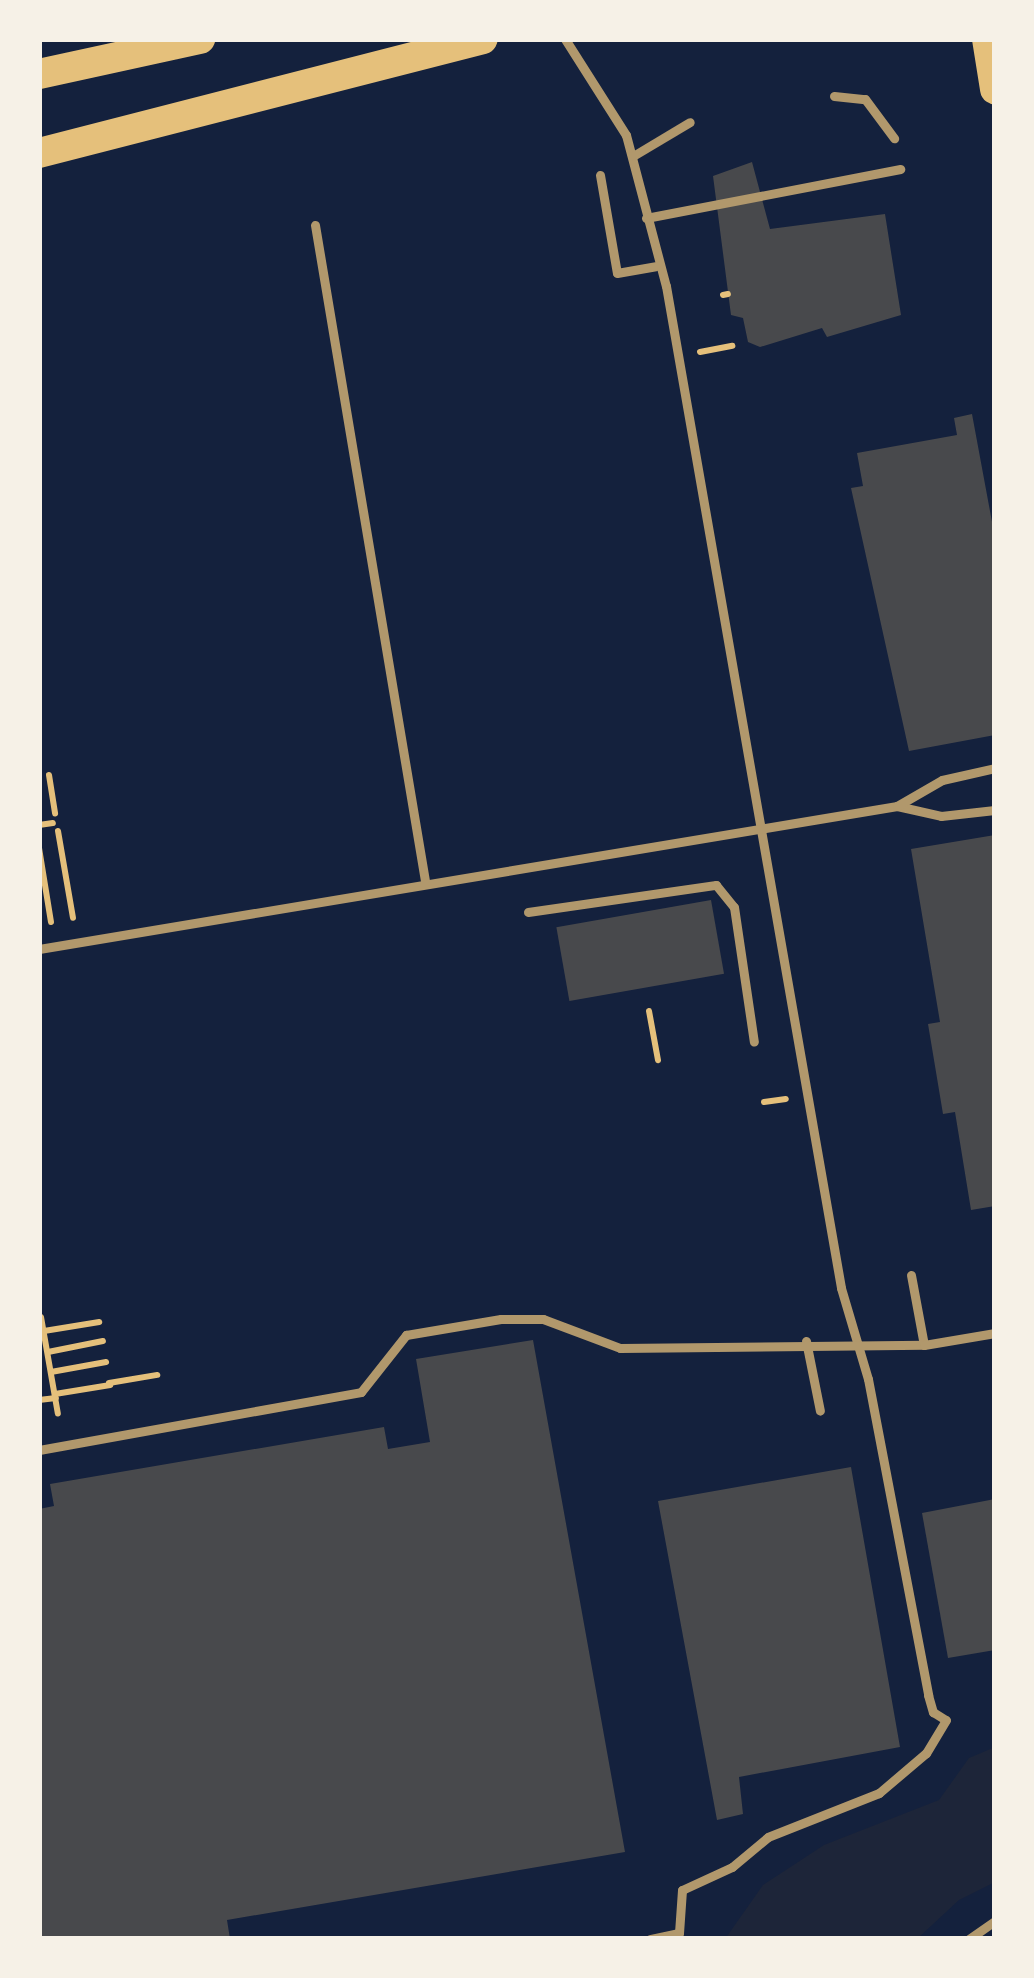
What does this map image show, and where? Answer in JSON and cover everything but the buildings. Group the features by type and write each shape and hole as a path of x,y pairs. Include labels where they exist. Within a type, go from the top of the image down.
{"main road":[{"path":"39,74 200,39"},
{"path":"39,153 483,39"},
{"path":"987,39 995,89"}],"lane":[{"path":"565,39 634,156 655,266 668,297 857,1342 928,1695 933,1712 946,1720 926,1753 879,1793 768,1837 732,1867 682,1890 679,1933 650,1939"},
{"path":"834,96 865,99 894,138"},
{"path":"634,156 690,122"},
{"path":"646,218 901,169"},
{"path":"600,176 617,273 655,266"},
{"path":"315,225 425,881"},
{"path":"897,806 942,780 995,768"},
{"path":"39,949 425,881 897,806 941,816 995,810"},
{"path":"528,912 716,885 734,907 754,1042"},
{"path":"911,1275 924,1345"},
{"path":"39,1450 361,1391 406,1335 501,1319 543,1319 620,1348 806,1341 924,1345 995,1333"},
{"path":"806,1341 820,1411"},
{"path":"969,1939 995,1921"}],"path":[{"path":"697,352 732,346"},
{"path":"49,775 73,918"},
{"path":"39,825 56,823"},
{"path":"39,848 51,922"},
{"path":"649,1011 658,1060"},
{"path":"764,1102 786,1099"},
{"path":"41,1317 58,1414"},
{"path":"42,1334 99,1322"},
{"path":"45,1356 103,1341"},
{"path":"39,1379 106,1362"},
{"path":"39,1400 158,1375"}],"shaded area":[{"path":"995,1747 995,1882 959,1900 917,1939 725,1939 763,1885 824,1845 939,1800 969,1758"}]}
